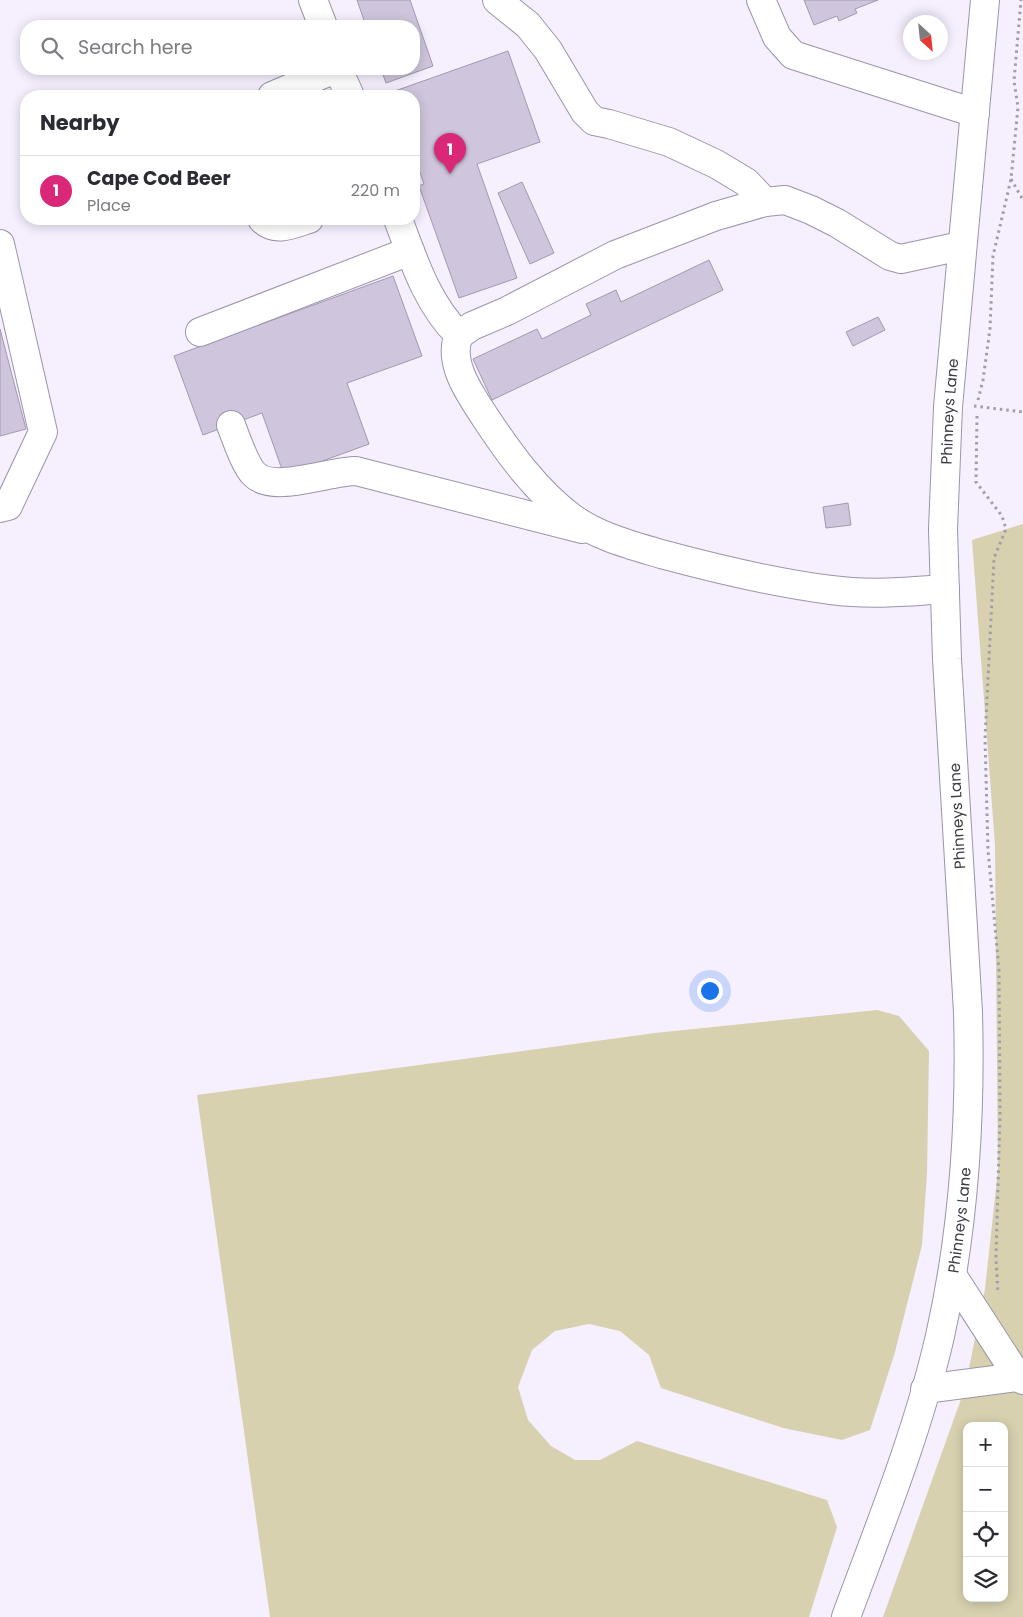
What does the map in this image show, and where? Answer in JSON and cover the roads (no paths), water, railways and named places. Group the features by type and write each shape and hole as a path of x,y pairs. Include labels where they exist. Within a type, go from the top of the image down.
{"main road":[{"path":"313,0 321,20"},
{"path":"497,0 528,25 548,50 585,112 594,121 669,142 716,164 746,182 765,202"},
{"path":"761,0 776,37 793,55 975,113"},
{"name":"Phinneys Lane","path":"846,1617 896,1479 939,1338 952,1275 966,1162 969,1061 944,589 943,530 948,407 985,0"},
{"path":"286,90 323,75"},
{"path":"340,75 347,90"},
{"path":"603,534 572,518 545,494 498,436 460,372 454,355 459,334 615,255 716,216 765,202 785,200 811,210 896,258 917,257 962,246"},
{"path":"270,225 273,227 285,227 291,225"},
{"path":"400,225 436,308 459,334"},
{"path":"0,244 43,432 8,506 0,508"},
{"path":"200,332 410,251"},
{"path":"231,425 253,474 263,481 296,482 323,474 356,470 603,534 707,566 832,590 900,592 944,589"},
{"path":"925,1389 1020,1378 952,1275"}],"place":[{"name":"Cape Cod Beer","path":"450,174"}]}
